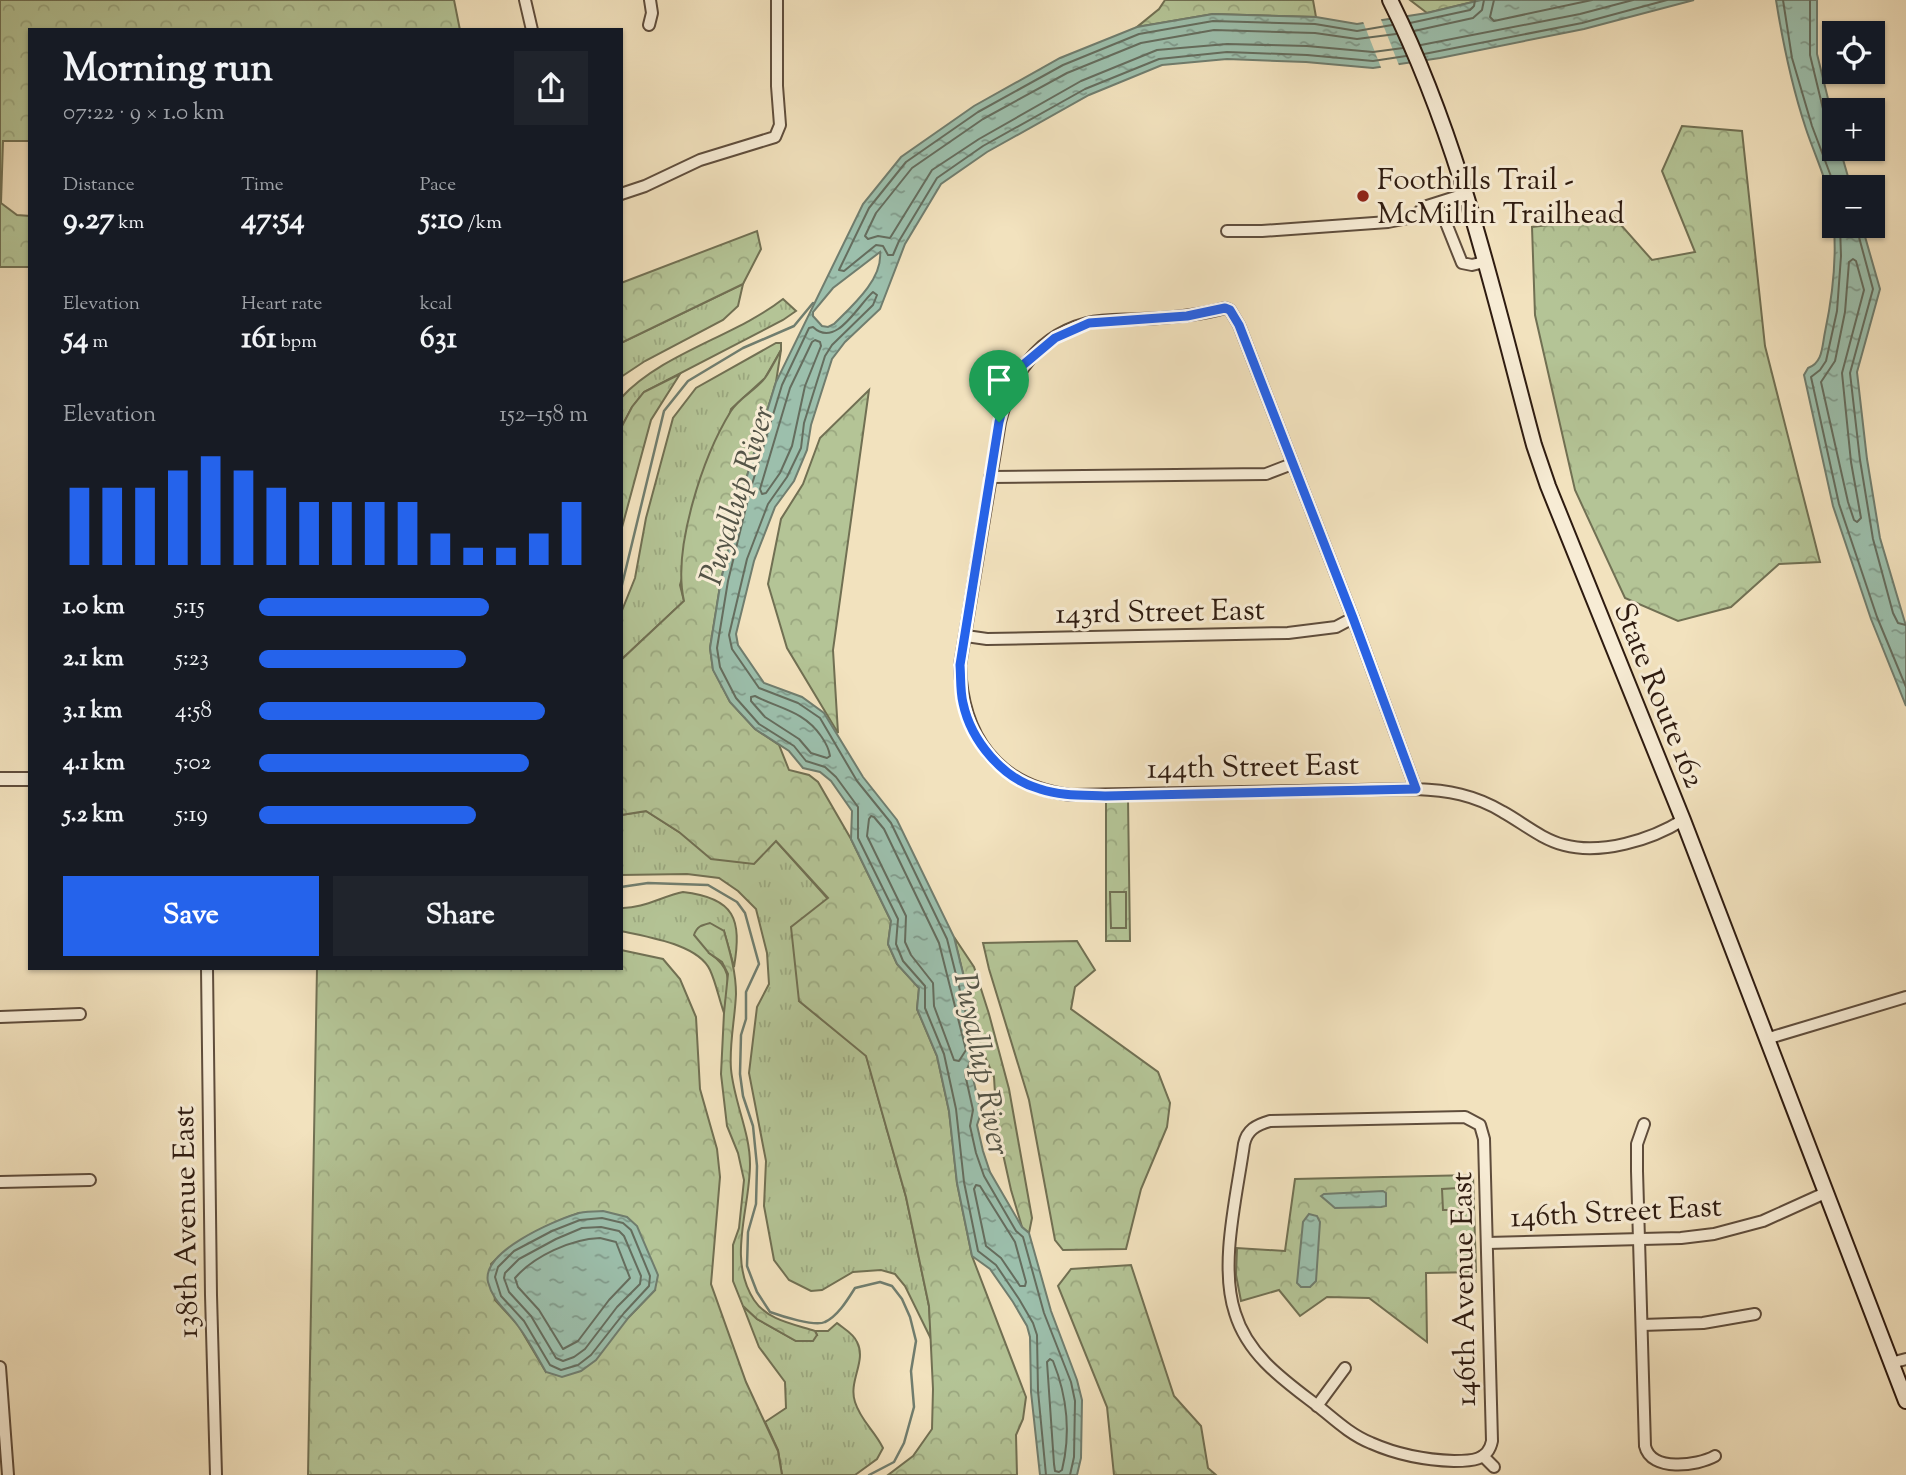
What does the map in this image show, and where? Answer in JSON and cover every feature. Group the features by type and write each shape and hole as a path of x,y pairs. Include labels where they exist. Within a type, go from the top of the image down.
{"main road":[{"name":"State Route 162","path":"1390,0 1430,90 1465,194 1548,486 1682,820 1825,1193 1899,1361 1906,1401"}],"street":[{"path":"525,0 532,28"},
{"path":"649,25 652,13 650,0"},
{"path":"623,193 712,156 775,137 780,125 777,0"},
{"path":"1418,213 1424,207 1465,194"},
{"path":"1227,231 1371,224 1434,211 1444,218 1462,263 1472,265 1485,262"},
{"name":"144th Street East","path":"1293,464 1239,325 1230,310 1225,308 1187,316 1089,323 1065,331 1023,365 1005,399 960,665 963,702 970,722 999,765 1025,783 1046,791 1070,795 1416,789 1454,792 1504,812 1550,840 1581,847 1599,848 1641,839 1672,827 1682,820"},
{"path":"990,477 1266,474 1293,464 1416,789"},
{"name":"143rd Street East","path":"966,636 987,639 1288,633 1323,631 1353,618"},
{"path":"0,779 28,779"},
{"name":"138th Avenue East","path":"207,970 216,1475"},
{"path":"1766,1039 1906,997"},
{"path":"0,1017 80,1014"},
{"path":"1485,1112 1475,1121 1465,1117 1270,1121 1249,1124 1230,1242 1228,1289 1244,1336 1252,1349 1281,1378 1349,1431 1388,1450 1438,1460 1474,1461 1483,1456 1494,1467"},
{"name":"146th Avenue East","path":"1475,1121 1480,1125 1484,1139 1492,1441 1491,1447 1483,1456"},
{"path":"1644,1124 1637,1144 1646,1451 1660,1462 1700,1462 1715,1456"},
{"path":"0,1182 90,1180"},
{"name":"146th Street East","path":"1487,1243 1691,1237 1730,1231 1763,1221 1825,1193"},
{"path":"1642,1325 1703,1322 1755,1314"},
{"path":"0,1367 8,1475"},
{"path":"1317,1406 1345,1368"}],"green space":[{"path":"0,0 454,0 460,28 28,28 28,141 3,141 1,203 17,215 28,216 28,267 0,267"},
{"path":"1165,0 1313,0 1316,17 1213,14 1137,27 1159,9"},
{"path":"1410,0 1481,0 1427,13"},
{"path":"1682,126 1742,131 1765,346 1820,562 1779,564 1731,607 1678,621 1625,598 1575,490 1535,315 1532,227 1614,217 1652,260 1695,252 1662,171"},
{"path":"757,231 761,249 743,284 623,342 623,282"},
{"path":"743,284 738,306 723,320 645,361 623,376 623,342"},
{"path":"783,299 796,311 644,392 623,424 623,396 638,382 678,357 764,312"},
{"path":"776,343 781,343 781,350 765,378 731,409 680,585 684,601 623,658 623,608 635,578 646,518 673,418 696,388"},
{"path":"781,350 776,382 743,489 721,580 710,648 713,669 730,702 755,729 779,745 789,770 809,775 818,782 851,839 891,921 888,944 897,964 919,988 917,1009 937,1056 949,1111 957,1183 972,1256 1026,1397 1023,1419 1016,1435 1017,1475 888,1475 913,1456 932,1429 929,1306 906,1197 866,1056 799,1001 791,927 828,898 776,841 754,864 711,859 679,832 646,811 623,815 623,658 684,601 681,580 686,530 692,503 710,452 731,411 765,378"},
{"path":"680,374 651,420 623,524 623,424 644,392"},
{"path":"869,390 833,650 838,733 787,648 768,584 781,519 803,484 820,438"},
{"path":"1128,799 1130,941 1106,941 1106,800"},
{"path":"646,811 679,832 776,841 828,899 799,1001 866,1055 906,1197 929,1306 931,1339 905,1286 895,1274 881,1270 853,1272 822,1290 811,1291 789,1280 774,1260 764,1206 766,1161 749,1073 757,1007 769,984 767,953 756,909 738,891 719,878 687,874 623,875 623,815"},
{"path":"683,892 714,900 731,914 737,936 734,967 724,931 709,953 723,966 728,979 724,1013 714,980 704,961 671,943 623,931 623,908"},
{"path":"1110,892 1126,892 1126,928 1111,928"},
{"path":"710,923 724,931 736,986 731,1069 750,1164 742,1234 742,1268 746,1284 759,1307 781,1320 815,1331 817,1335 813,1341 796,1341 757,1319 743,1306 733,1281 733,1245 739,1228 744,1180 738,1153 727,1126 721,1074 728,974 722,962 709,953 694,935 700,926"},
{"path":"954,937 974,967 1009,1089 1032,1218 1029,1233 1022,1227 1011,1190 997,1127 994,1077 982,1050"},
{"path":"1077,941 1095,970 1075,987 1071,1009 1158,1072 1170,1103 1167,1127 1141,1189 1126,1249 1063,1250 1055,1240 1029,1100 983,943"},
{"path":"623,950 663,959 680,979 696,1017 700,1089 717,1149 720,1177 711,1284 746,1382 778,1451 782,1475 308,1475 317,970 623,970","holes":["579,1213 655,1290 629,1317 546,1372 518,1325 495,1300 491,1264 532,1234"]},
{"path":"1473,1175 1476,1272 1426,1273 1427,1342 1369,1298 1327,1297 1300,1316 1279,1290 1241,1301 1236,1275 1237,1248 1285,1251 1295,1179"},
{"path":"1458,1188 1459,1210 1443,1210 1442,1189"},
{"path":"1131,1265 1174,1396 1201,1426 1208,1468 1216,1475 1114,1475 1107,1407 1058,1286 1071,1269"},
{"path":"743,1306 757,1319 796,1341 817,1335 815,1331 828,1331 837,1323 853,1336 860,1356 853,1394 861,1415 883,1448 877,1459 855,1475 782,1475 778,1450 765,1422 786,1408 785,1382 759,1347"}],"water":[{"path":"1481,0 1694,0 1584,29 1440,58 1373,68 1227,59 1162,65 1089,95 987,152 941,184 905,244 880,309 845,342 832,359 811,425 807,450 794,481 775,507 754,561 736,634 738,645 764,683 802,697 824,713 863,777 897,820 954,937 982,1050 982,1057 972,1074 981,1113 977,1125 983,1151 990,1172 1022,1227 1029,1233 1051,1311 1082,1400 1081,1458 1077,1475 1040,1475 1027,1326 990,1269 972,1256 957,1183 949,1111 937,1056 917,1009 919,988 897,964 888,944 891,921 851,839 852,811 831,781 820,772 803,768 789,751 755,729 730,702 713,670 710,648 721,580 743,489 776,382 863,204 901,157 974,106 1060,58 1137,27 1213,14 1316,17 1357,24 1427,13","holes":["880,252 880,262 872,282 857,300 834,324 822,326 813,316 813,312 833,288"]},
{"path":"1776,0 1817,0 1817,54 1822,84 1824,84 1828,98 1822,98 1822,161 1843,161 1848,175 1823,175 1792,81"},
{"path":"1834,238 1865,238 1880,289 1857,372 1880,538 1906,626 1906,706 1871,619 1833,506 1804,375 1819,358 1832,287"},
{"path":"1386,1193 1386,1206 1381,1207 1335,1208 1321,1196 1324,1194"},
{"path":"603,1211 627,1217 637,1226 658,1275 655,1290 629,1317 596,1360 581,1371 562,1377 546,1372 522,1331 493,1295 488,1282 489,1271 507,1249 536,1231 579,1213"},
{"path":"1309,1214 1317,1216 1320,1222 1316,1281 1310,1287 1301,1287 1297,1283 1303,1222"}],"pier":[{"path":"1380,17 1400,68 1382,70 1362,19"}],"waterway":[{"path":"623,581 664,411 688,381 743,348 794,326 813,303"},
{"path":"623,887 648,883 708,885 737,902 745,913 759,964 746,992 740,1074 743,1096 753,1126 757,1166 756,1204 748,1232 747,1266 757,1292 770,1312 820,1323 838,1312 855,1288 880,1282 892,1286 902,1299 916,1341 911,1371 914,1407 904,1443 894,1462 869,1475"}],"place":[{"name":"Foothills Trail - McMillin Trailhead","path":"1363,196"}],"route":[{"path":"1225,308 1230,310 1239,325 1286,444 1416,789 1070,795 1038,789 999,765 979,739 966,714 960,665 999,422 1005,399 1023,365 1065,331 1089,323 1170,318 1225,308"}],"water label":[{"name":"Puyallup River","path":"736,495"},
{"name":"Puyallup River","path":"983,1064"}]}
